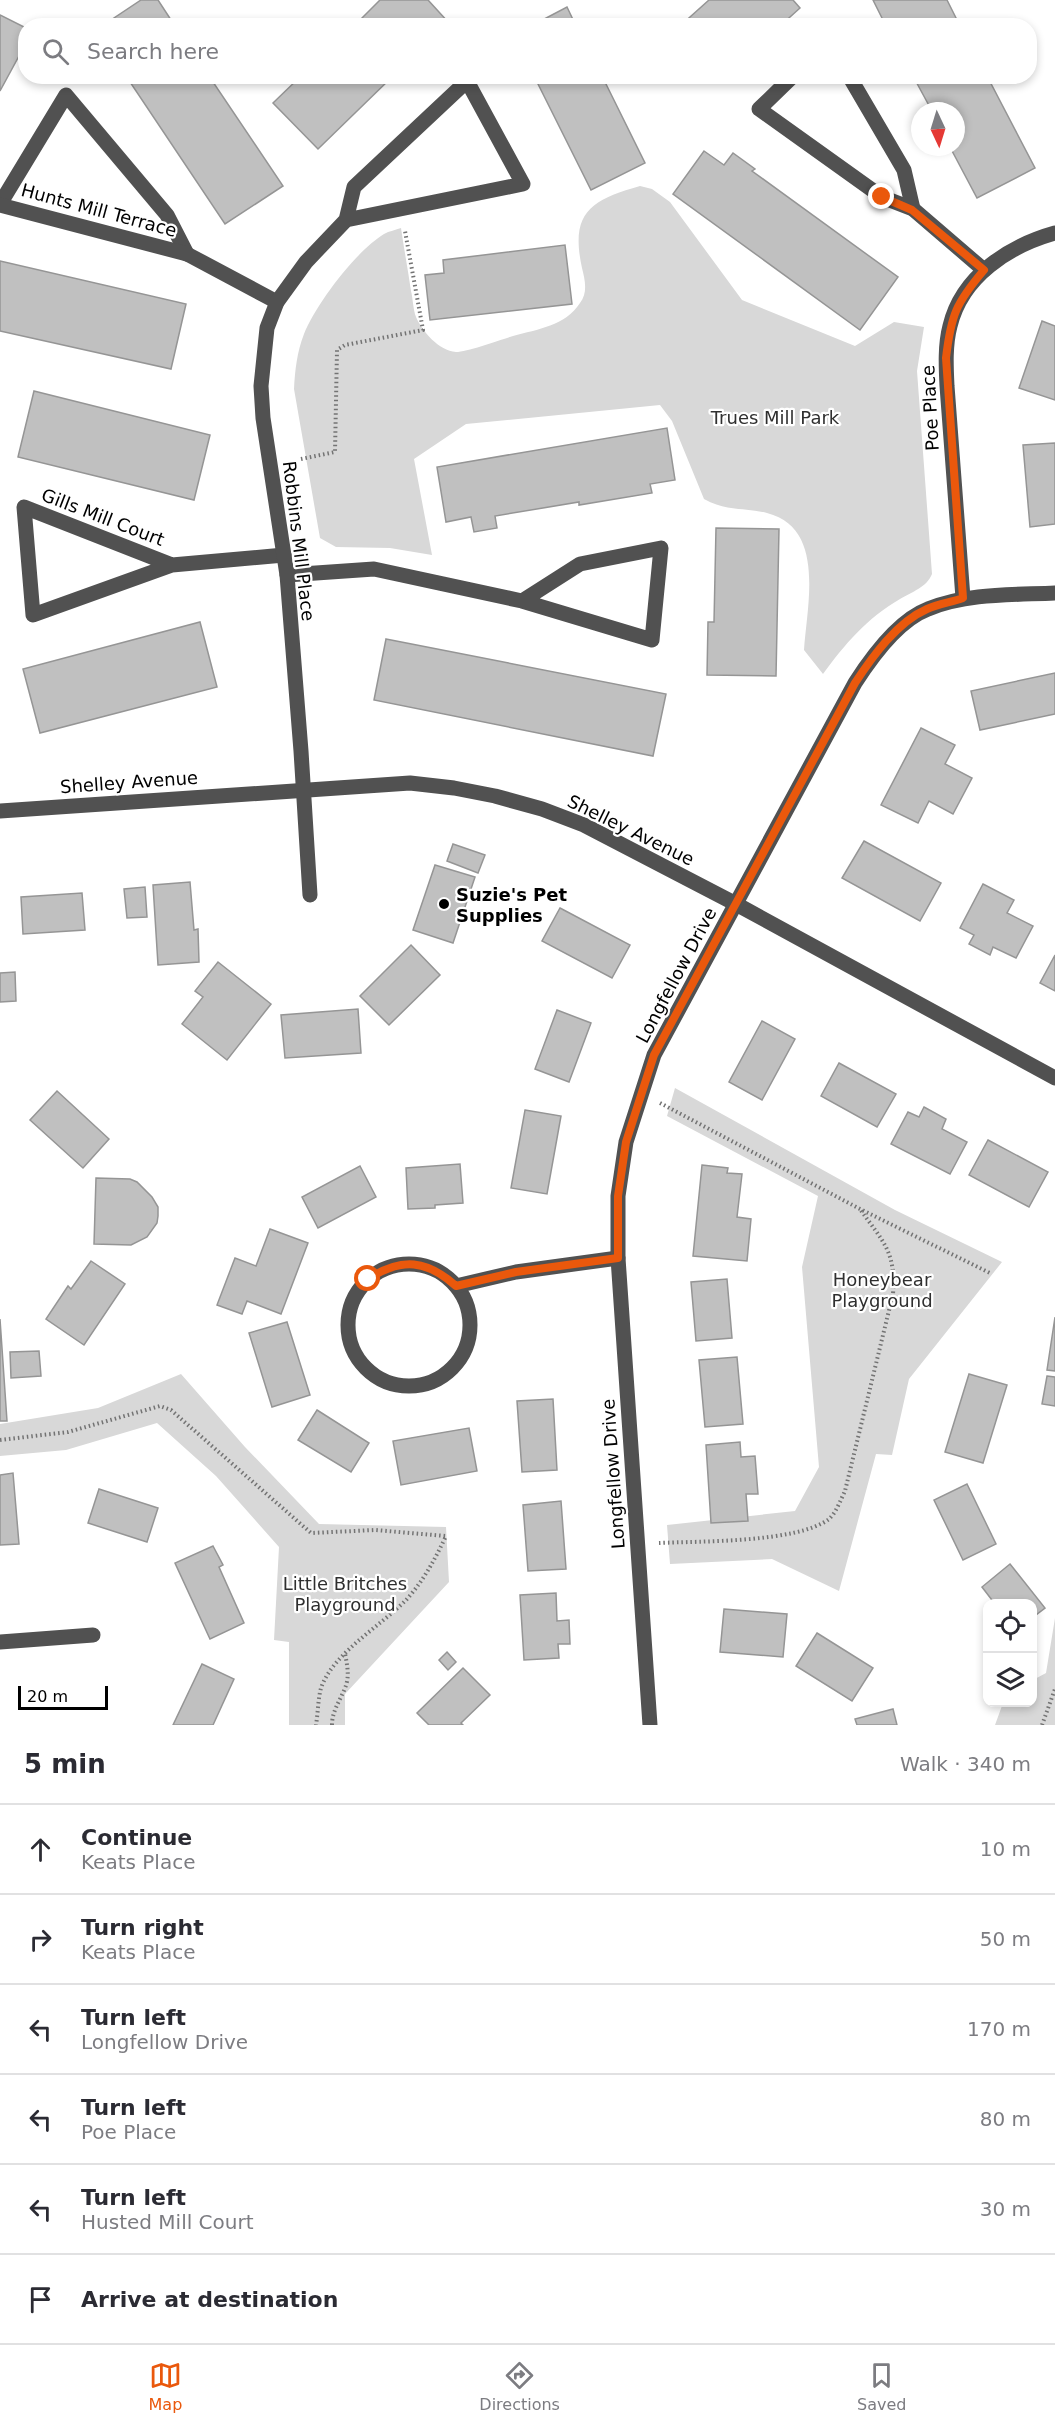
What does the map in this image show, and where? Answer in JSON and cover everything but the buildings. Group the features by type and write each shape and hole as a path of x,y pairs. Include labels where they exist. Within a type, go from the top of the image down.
{"street":[{"name":"Robbins Mill Place","path":"310,895 287,575 263,418 261,386 267,328 277,302 306,262 346,220 354,187 464,84"},
{"name":"Robbins Mill Place","path":"346,220 523,184 469,84"},
{"path":"785,84 759,109 882,197 912,210 984,270"},
{"path":"854,84 904,170 912,210"},
{"name":"Hunts Mill Terrace","path":"187,254 167,215 66,95 0,205 187,254 277,302"},
{"name":"Poe Place","path":"963,598 946,358 950,326 962,296 984,270 1009,251 1055,233"},
{"name":"Gills Mill Court","path":"172,565 24,507 33,615 172,565 284,555"},
{"path":"287,575 374,569 522,602 652,640 662,548 580,564 522,602"},
{"name":"Longfellow Drive","path":"650,1725 618,1258 618,1196 626,1142 654,1055 855,683 871,658 896,631 926,609 963,598 1055,593"},
{"name":"Shelley Avenue","path":"0,811 410,783 495,796 542,809 584,825 736,904 1055,1078"},
{"path":"456,1286 516,1272 618,1258"},
{"path":"414,1264 424,1265 442,1273 456,1286 466,1303 470,1322 469,1341 460,1360 444,1376 425,1385 404,1387 383,1381 365,1369 353,1352 347,1332 348,1311 356,1294 368,1279 385,1268 414,1264"},
{"path":"0,1642 93,1635"}],"path":[{"path":"301,459 335,452 337,350 345,345 423,330 404,225"},
{"path":"640,1095 670,1107 860,1209 992,1274"},
{"path":"637,1544 787,1535 808,1530 831,1518 845,1491 893,1294 895,1271 890,1251 860,1209"},
{"path":"0,1440 68,1432 160,1406 171,1410 311,1533 375,1530 446,1536 430,1569 408,1597 382,1623 345,1653 329,1672 321,1689 316,1725"},
{"path":"332,1725 336,1704 346,1686 348,1671 345,1653"},
{"path":"1042,1725 1055,1689"}],"green space":[{"name":"Trues Mill Park","path":"640,186 652,189 670,202 742,300 855,346 894,322 924,327 917,371 932,574 923,586 888,606 867,623 848,642 823,674 804,650 809,570 798,534 786,521 767,513 728,508 704,499 672,421 660,405 466,424 414,459 432,555 390,548 336,547 320,538 294,389 295,375 300,348 310,322 327,294 350,265 384,234 401,228 414,311 419,322 427,334 443,348 456,352 475,348 550,326 574,311 583,299 585,291 579,249 582,222 588,212 608,197"},
{"name":"Honeybear Playground","path":"675,1088 895,1210 1002,1262 909,1379 892,1455 876,1454 839,1591 772,1559 670,1564 667,1525 795,1511 819,1467 802,1267 818,1196 667,1116"},
{"name":"Little Britches Playground","path":"181,1374 245,1447 319,1524 446,1527 449,1582 345,1694 345,1725 289,1725 289,1642 274,1640 279,1547 216,1476 157,1423 66,1450 0,1456 0,1424 98,1408"},
{"path":"1055,1618 1055,1725 995,1725 1002,1707 1037,1707 1037,1678 1046,1673"}],"place":[{"name":"Suzie's Pet Supplies","path":"444,904"}],"route":[{"path":"368,1279 385,1268 404,1264 424,1265 442,1273 456,1286 516,1272 618,1258 618,1196 626,1142 654,1055 855,683 871,658 896,631 926,609 963,598 946,358 950,326 962,296 984,270 912,210 882,197"}]}
